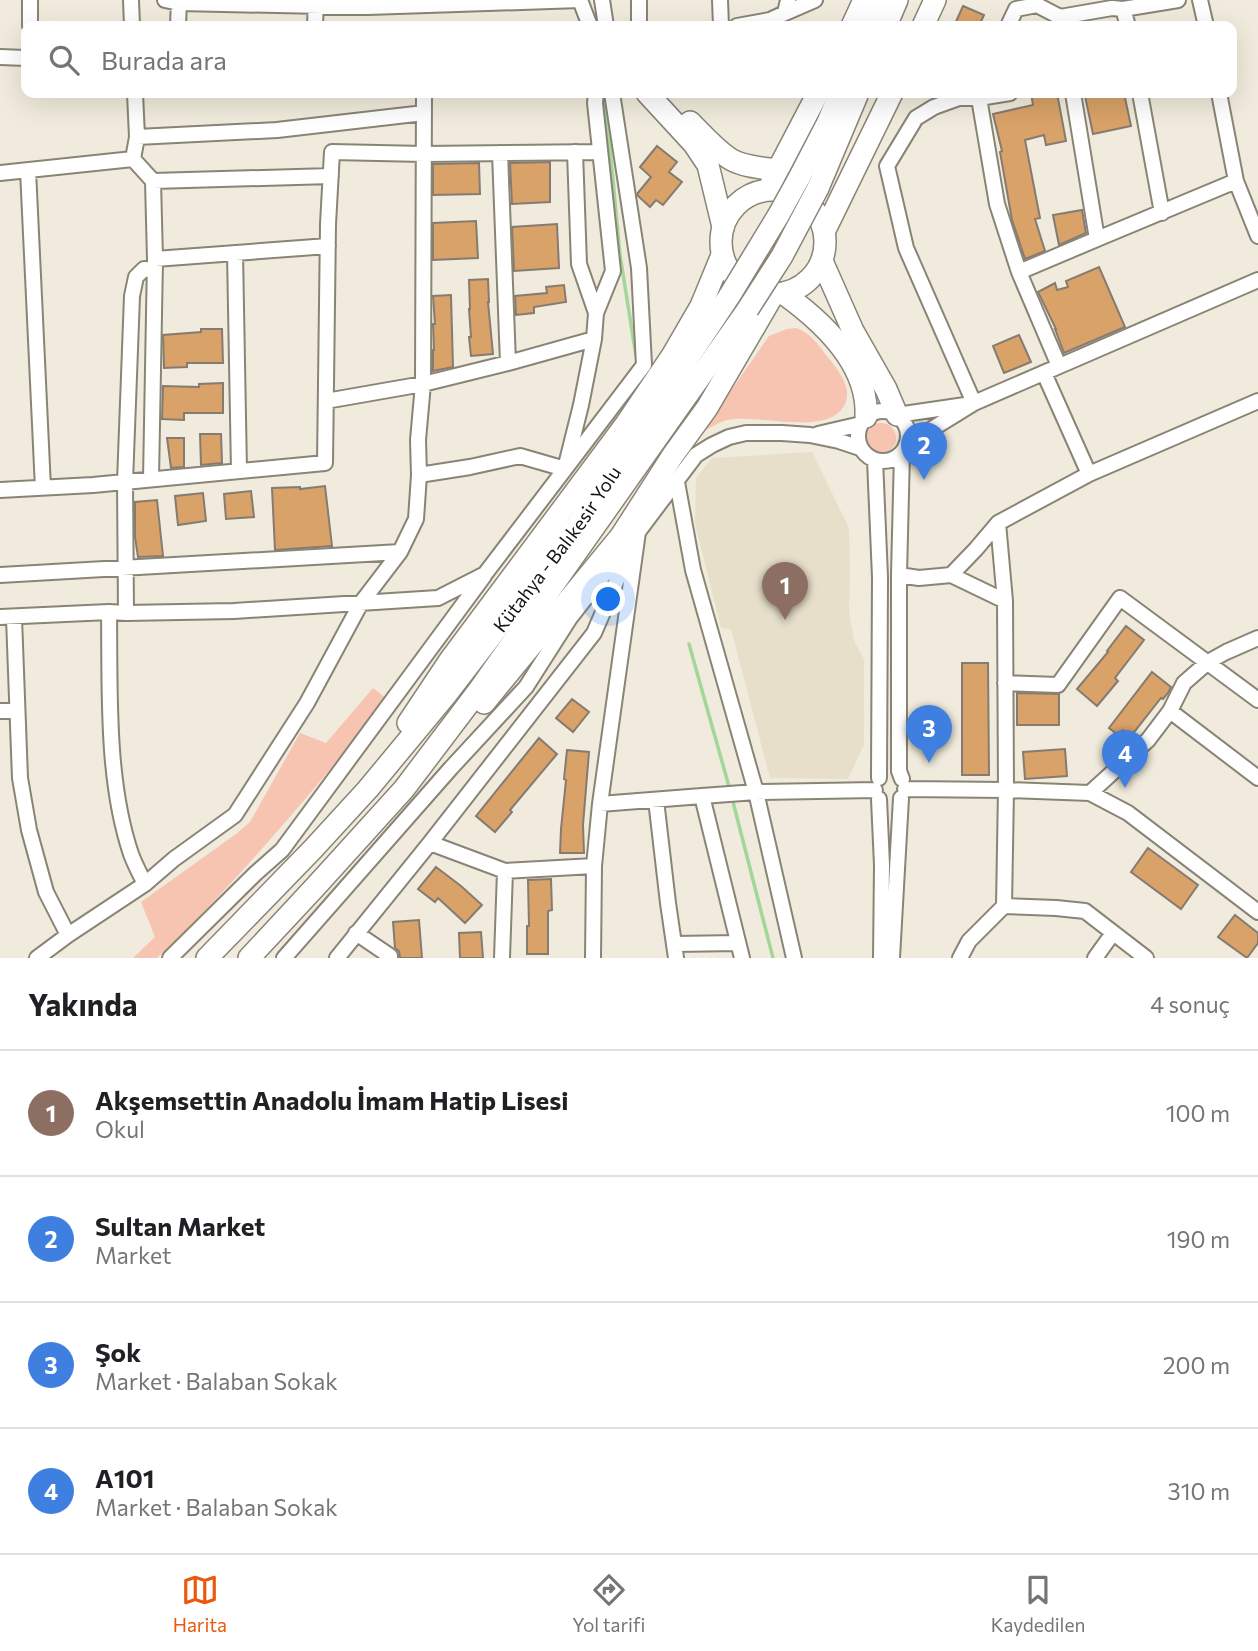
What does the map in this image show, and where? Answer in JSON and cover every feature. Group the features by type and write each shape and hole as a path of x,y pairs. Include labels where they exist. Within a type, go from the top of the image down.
{"highway":[{"path":"854,21 864,0"},
{"path":"871,21 880,0"},
{"path":"888,21 897,0"},
{"path":"925,21 935,0"},
{"path":"652,98 694,144 708,166 723,227"},
{"path":"668,98 703,136 732,160 777,170"},
{"path":"768,189 815,98"},
{"name":"Kütahya - Balıkesir Yolu","path":"206,958 368,789 445,696 579,522 730,295 779,216 839,98"},
{"name":"Kütahya - Balıkesir Yolu","path":"248,958 404,789 479,690 748,309 782,256 818,188 856,98"},
{"path":"825,230 890,98"},
{"path":"768,189 797,195 810,204 825,230 826,246 816,272 796,289 778,294 760,293 747,287 736,279 722,255 723,227 729,213 740,201 753,193 768,189"},
{"path":"368,789 417,707 626,424 672,356 701,306 722,255"},
{"path":"822,261 853,331 886,389 897,415"},
{"path":"778,294 804,308 830,334 851,362 862,384 863,421"},
{"path":"404,789 495,691 621,536 707,408 778,294"}],"street":[{"path":"30,0 30,21"},
{"path":"131,0 132,21"},
{"path":"177,21 174,1 316,3 368,7 580,0 588,21"},
{"path":"602,0 605,21"},
{"path":"639,0 639,21"},
{"path":"720,0 721,21"},
{"path":"764,21 770,20 786,6 815,0"},
{"path":"1065,21 1112,8 1123,9 1178,0"},
{"path":"1200,0 1205,21"},
{"path":"315,21 316,3"},
{"path":"1010,21 1016,9 1037,5 1060,21"},
{"path":"1123,9 1127,21"},
{"path":"0,57 21,58"},
{"path":"133,159 137,137 135,98"},
{"path":"37,958 145,884 174,859 235,815 307,703 361,603 400,552 416,519 423,384 424,98"},
{"path":"565,469 581,405 594,339 596,313 613,271 596,98"},
{"path":"170,958 282,850 485,574 644,365 639,268 613,98"},
{"path":"959,98 934,107 916,118 887,166 906,248 974,403"},
{"path":"980,98 997,204 1019,272 1059,366"},
{"path":"1074,98 1097,239"},
{"path":"1141,98 1163,213"},
{"path":"1220,98 1236,181 1258,236"},
{"path":"137,137 277,130 424,113"},
{"path":"0,490 125,482 325,463 332,152 600,152"},
{"path":"575,152 579,264 596,313"},
{"path":"500,153 508,363"},
{"path":"0,173 133,159"},
{"path":"133,159 153,181 155,264 151,479"},
{"path":"28,170 43,488"},
{"path":"153,181 331,176"},
{"path":"1019,272 1236,181"},
{"path":"126,614 125,482 132,296 136,277 155,264 235,253 328,246"},
{"path":"235,253 239,471"},
{"path":"613,271 639,268"},
{"path":"284,958 451,768 527,687 570,618 696,455 729,437 765,432 810,435 839,441 860,448 875,460 890,461 974,403 1258,280"},
{"path":"326,401 423,384 594,339"},
{"path":"1044,373 1089,474"},
{"path":"951,575 998,523 1089,474 1258,401"},
{"path":"897,415 974,403"},
{"path":"810,435 863,421 873,413 881,411 897,415 907,429 899,575 899,771 903,789 892,958"},
{"path":"860,448 858,432 863,421"},
{"path":"419,475 520,456 565,469"},
{"path":"875,460 880,577 878,789 882,865 881,958"},
{"path":"677,482 693,570 756,792 794,958"},
{"path":"960,958 969,941 1004,906 1005,601 998,523"},
{"path":"593,958 594,866 600,804 638,532"},
{"path":"337,958 594,633 638,532"},
{"path":"0,575 400,552"},
{"path":"68,935 46,892 29,830 20,778 7,617 109,612 126,614 234,611 438,598 485,574"},
{"path":"899,575 919,578 951,575 1005,601"},
{"path":"1005,683 1058,685 1119,598 1258,700"},
{"path":"109,612 113,747 120,812 132,856 145,884"},
{"path":"1090,793 1148,740 1170,711 1184,684 1208,662 1258,639"},
{"path":"0,711 16,711"},
{"path":"1170,711 1258,778"},
{"path":"878,789 888,774 893,774 903,789"},
{"path":"878,789 887,804 892,804 903,789"},
{"path":"600,804 756,792 878,789"},
{"path":"903,789 1006,789 1090,793 1128,813 1258,912"},
{"path":"702,796 743,958"},
{"path":"656,800 675,951 738,943"},
{"path":"430,843 505,871 594,866"},
{"path":"502,958 505,871"},
{"path":"1004,906 1085,911 1146,958"},
{"path":"356,933 390,958"},
{"path":"1095,958 1113,933"}],"shaded area":[{"path":"796,328 816,342 844,381 847,398 837,414 824,420 809,422 727,420 703,431 769,336"},
{"path":"881,423 887,424 895,432 895,444 887,452 881,453 875,452 867,444 866,438 867,432 875,424"},
{"path":"812,452 849,528 849,611 854,641 864,659 864,745 848,779 770,778 731,629 721,628 695,523 696,478 712,458"},
{"path":"373,688 387,699 276,832 157,958 133,958 155,937 141,902 250,822 300,733 326,743"}],"building":[{"path":"963,6 984,15 981,21 956,21"},
{"path":"1032,98 1058,98 1066,141 1046,145 1044,135 1025,140 1040,218 1035,219 1045,251 1025,259 1012,220 1000,152 1002,151 993,114 1033,105"},
{"path":"1085,98 1125,98 1131,126 1093,134"},
{"path":"657,146 677,162 669,172 682,182 663,205 656,200 650,207 637,194 651,177 640,167"},
{"path":"550,162 550,202 512,204 510,163"},
{"path":"479,163 480,194 433,195 433,164"},
{"path":"1082,210 1086,233 1059,245 1053,215"},
{"path":"476,221 478,258 433,260 433,223"},
{"path":"557,224 559,268 514,271 512,227"},
{"path":"1099,267 1125,327 1064,353 1038,292 1055,283 1057,290 1068,287 1066,281"},
{"path":"488,279 493,354 471,356 469,280"},
{"path":"564,285 566,302 534,307 534,313 516,315 515,296 547,293 546,287"},
{"path":"451,295 453,367 433,371 433,296"},
{"path":"201,329 222,329 223,363 187,363 187,367 164,368 163,335 201,332"},
{"path":"1019,335 1031,362 1004,373 993,346"},
{"path":"223,383 223,413 184,413 184,420 162,419 163,386 199,387 199,384"},
{"path":"200,434 221,434 222,463 201,465"},
{"path":"167,438 184,438 184,467 171,468"},
{"path":"325,486 332,546 275,550 272,488"},
{"path":"251,491 254,517 226,519 224,494"},
{"path":"203,493 206,521 178,525 175,496"},
{"path":"157,500 163,556 138,557 135,502"},
{"path":"1126,626 1144,640 1115,678 1118,681 1097,706 1077,689"},
{"path":"962,663 988,663 989,775 962,775"},
{"path":"1152,672 1171,687 1168,693 1131,736 1123,730 1118,735 1109,728"},
{"path":"1017,693 1059,694 1059,725 1017,725"},
{"path":"572,699 589,712 573,732 556,718"},
{"path":"539,738 557,754 495,832 476,816"},
{"path":"1065,749 1067,776 1025,779 1023,752"},
{"path":"567,750 589,752 583,825 584,853 560,853"},
{"path":"1148,848 1198,885 1181,909 1131,872"},
{"path":"436,867 482,905 465,923 438,898 435,902 418,889"},
{"path":"551,879 552,910 548,911 548,954 527,954 528,880"},
{"path":"1235,915 1258,933 1258,943 1247,958 1218,937"},
{"path":"419,920 422,958 400,958 399,951 395,948 393,922"},
{"path":"481,932 483,958 460,958 459,933"}],"waterway":[{"path":"604,103 620,255 636,356"},
{"path":"689,644 730,790"},
{"path":"732,798 773,958"}],"place":[{"name":"Sultan Market","path":"924,480"},
{"name":"Akşemsettin Anadolu İmam Hatip Lisesi","path":"785,620"},
{"name":"Şok","path":"929,763"},
{"name":"A101","path":"1125,788"}]}
